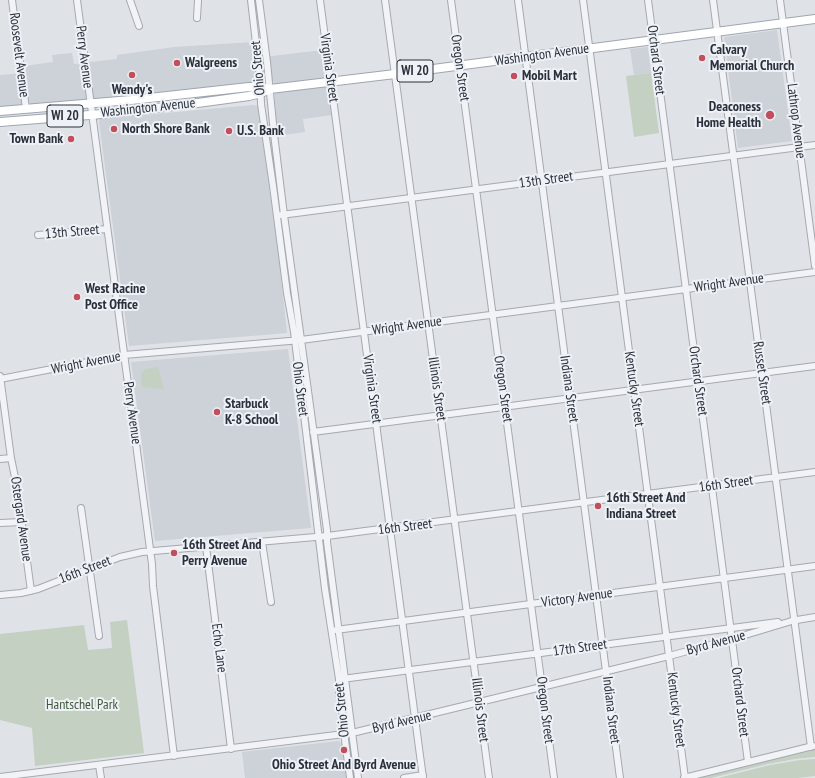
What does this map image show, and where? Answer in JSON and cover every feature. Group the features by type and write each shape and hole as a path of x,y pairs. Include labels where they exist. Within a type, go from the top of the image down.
{"main road":[{"name":"Washington Avenue","path":"0,122 170,106 260,90 460,66 815,19"},
{"name":"Washington Avenue","path":"0,111 91,104 207,91 260,90"},
{"path":"170,106 188,98 205,95 207,91"},
{"path":"140,109 140,106 142,105 160,102 182,94"},
{"path":"92,114 93,111 99,108 127,105 142,99"},
{"path":"42,118 61,111 86,109 91,104"}],"street":[{"name":"Roosevelt Avenue","path":"12,0 26,109"},
{"name":"Perry Avenue","path":"77,0 150,551 174,756"},
{"path":"130,0 139,26"},
{"path":"196,18 198,0"},
{"name":"Ohio Street","path":"251,0 261,104 277,216 308,392 339,630 342,679 339,688 350,778"},
{"name":"Ohio Street","path":"259,0 298,340 300,389 331,630 352,733 358,778"},
{"name":"Virginia Street","path":"320,0 404,621 423,777"},
{"name":"Illinois Street","path":"386,0 468,613 488,778"},
{"name":"Oregon Street","path":"451,0 554,778"},
{"name":"Indiana Street","path":"518,0 620,778"},
{"name":"Kentucky Street","path":"583,0 685,778"},
{"name":"Orchard Street","path":"648,0 748,762"},
{"name":"Russet Street","path":"713,0 788,570 813,746"},
{"name":"Lathrop Avenue","path":"780,0 815,266"},
{"name":"13th Street","path":"277,216 815,145"},
{"name":"13th Street","path":"38,235 107,229"},
{"name":"Wright Avenue","path":"0,378 124,355 298,340 365,332 815,272"},
{"path":"313,432 815,366"},
{"name":"Ostergard Avenue","path":"0,378 11,458 18,487 32,591"},
{"path":"300,389 308,392"},
{"path":"0,459 11,458"},
{"name":"16th Street","path":"0,595 32,591 120,557 150,551 319,537 391,529 815,472"},
{"path":"81,508 98,636"},
{"path":"0,523 22,522"},
{"path":"262,542 271,602"},
{"name":"Echo Lane","path":"206,546 231,749"},
{"name":"Victory Avenue","path":"331,630 815,566"},
{"name":"17th Street","path":"342,679 815,617"},
{"name":"Byrd Avenue","path":"0,777 352,733 669,656 795,620"},
{"path":"685,778 813,746"},
{"path":"99,765 101,778"},
{"path":"404,778 423,777"}],"shaded area":[{"path":"777,30 792,141 738,148 724,37"},
{"path":"253,42 255,58 323,50 332,115 303,119 305,132 277,136 274,81 0,107 0,75 25,73 24,66 53,62 52,55 72,53 74,64 117,59 117,55 174,47"},
{"path":"648,47 651,73 634,75 630,49"},
{"path":"253,105 258,106 259,112 279,259 287,333 129,346 99,122 100,119"},
{"name":"Starbuck K-8 School","path":"288,349 311,528 155,541 131,362"},
{"path":"339,741 342,745 346,778 245,778 242,752"}],"green space":[{"path":"651,73 659,133 634,137 626,76"},
{"path":"158,367 164,389 142,387 141,374 145,369"},
{"name":"Hantschel Park","path":"127,620 144,753 35,766 32,728 0,720 0,634 84,625 88,650 112,648 110,622"},
{"path":"815,748 815,757 768,764 711,778 694,778"},
{"path":"815,759 815,776 798,778 718,778 770,765"}],"place":[{"name":"Calvary Memorial Church","path":"702,58"},
{"name":"Walgreens","path":"177,63"},
{"name":"Wendy's","path":"132,75"},
{"name":"Mobil Mart","path":"514,76"},
{"name":"Deaconess Home Health","path":"770,115"},
{"name":"North Shore Bank","path":"114,129"},
{"name":"U.S. Bank","path":"229,131"},
{"name":"Town Bank","path":"71,139"},
{"name":"West Racine Post Office","path":"77,297"},
{"name":"Starbuck K-8 School","path":"217,412"},
{"name":"16th Street And Indiana Street","path":"598,506"},
{"name":"16th Street And Perry Avenue","path":"174,553"},
{"name":"Ohio Street And Byrd Avenue","path":"344,750"}]}
